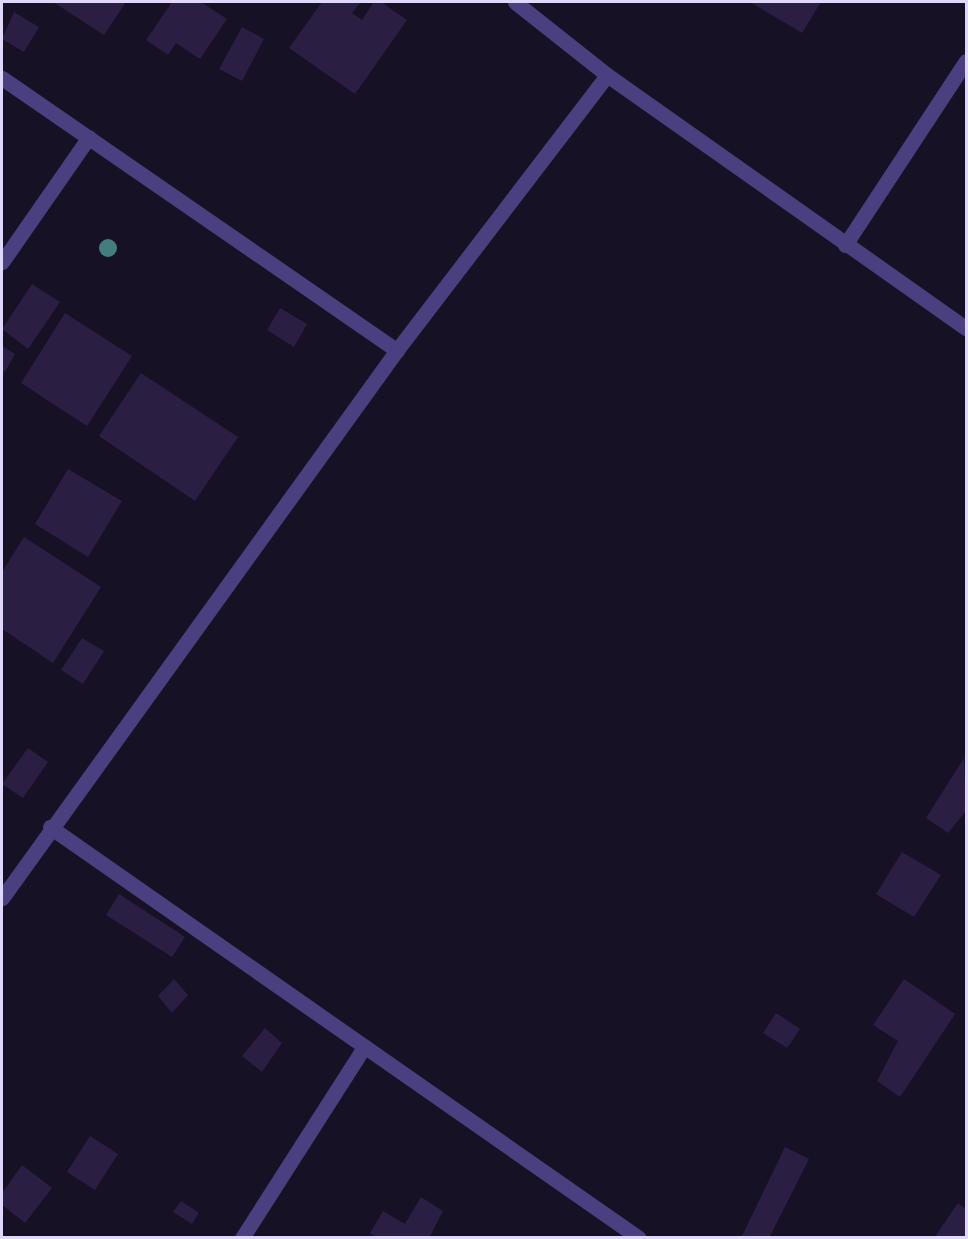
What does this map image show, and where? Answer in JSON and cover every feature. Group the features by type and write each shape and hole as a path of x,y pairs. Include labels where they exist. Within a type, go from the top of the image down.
{"street":[{"path":"515,2 607,75 845,245 966,328"},
{"path":"845,245 966,62"},
{"path":"2,898 50,827 397,350 607,75"},
{"path":"2,78 397,350"},
{"path":"2,262 89,137"},
{"path":"50,827 639,1238"},
{"path":"242,1238 364,1047"}],"building":[{"path":"53,2 126,2 104,35"},
{"path":"172,2 201,2 227,19 200,59 176,43 168,55 146,40"},
{"path":"322,2 361,2 352,13 362,20 373,3 381,2 407,20 355,94 289,48"},
{"path":"750,2 821,2 802,33"},
{"path":"14,12 39,27 24,52 2,39"},
{"path":"242,27 264,39 242,81 219,69"},
{"path":"32,284 60,302 28,349 2,329"},
{"path":"280,308 307,324 294,347 267,330"},
{"path":"65,313 132,356 87,426 21,383"},
{"path":"2,346 15,354 5,372 2,370"},
{"path":"141,373 238,437 195,501 99,436"},
{"path":"68,469 122,501 88,557 35,524"},
{"path":"24,537 101,587 53,663 2,629 2,572"},
{"path":"82,638 104,651 83,684 61,670"},
{"path":"28,748 48,762 23,798 2,784"},
{"path":"964,758 966,811 948,833 926,818"},
{"path":"902,852 941,875 914,917 876,894"},
{"path":"119,894 185,937 172,957 106,915"},
{"path":"174,979 188,995 172,1013 158,996"},
{"path":"904,979 955,1014 900,1097 877,1081 898,1041 873,1025"},
{"path":"776,1013 800,1029 787,1048 763,1033"},
{"path":"265,1028 282,1043 262,1072 242,1056"},
{"path":"90,1136 118,1154 95,1190 67,1172"},
{"path":"785,1147 809,1159 769,1238 741,1238"},
{"path":"22,1165 52,1188 25,1223 2,1205 2,1193"},
{"path":"421,1197 443,1211 429,1238 377,1238 370,1233 383,1211 405,1224"},
{"path":"181,1201 199,1213 192,1224 173,1212"},
{"path":"958,1203 966,1209 966,1236 940,1238 936,1235"}]}
